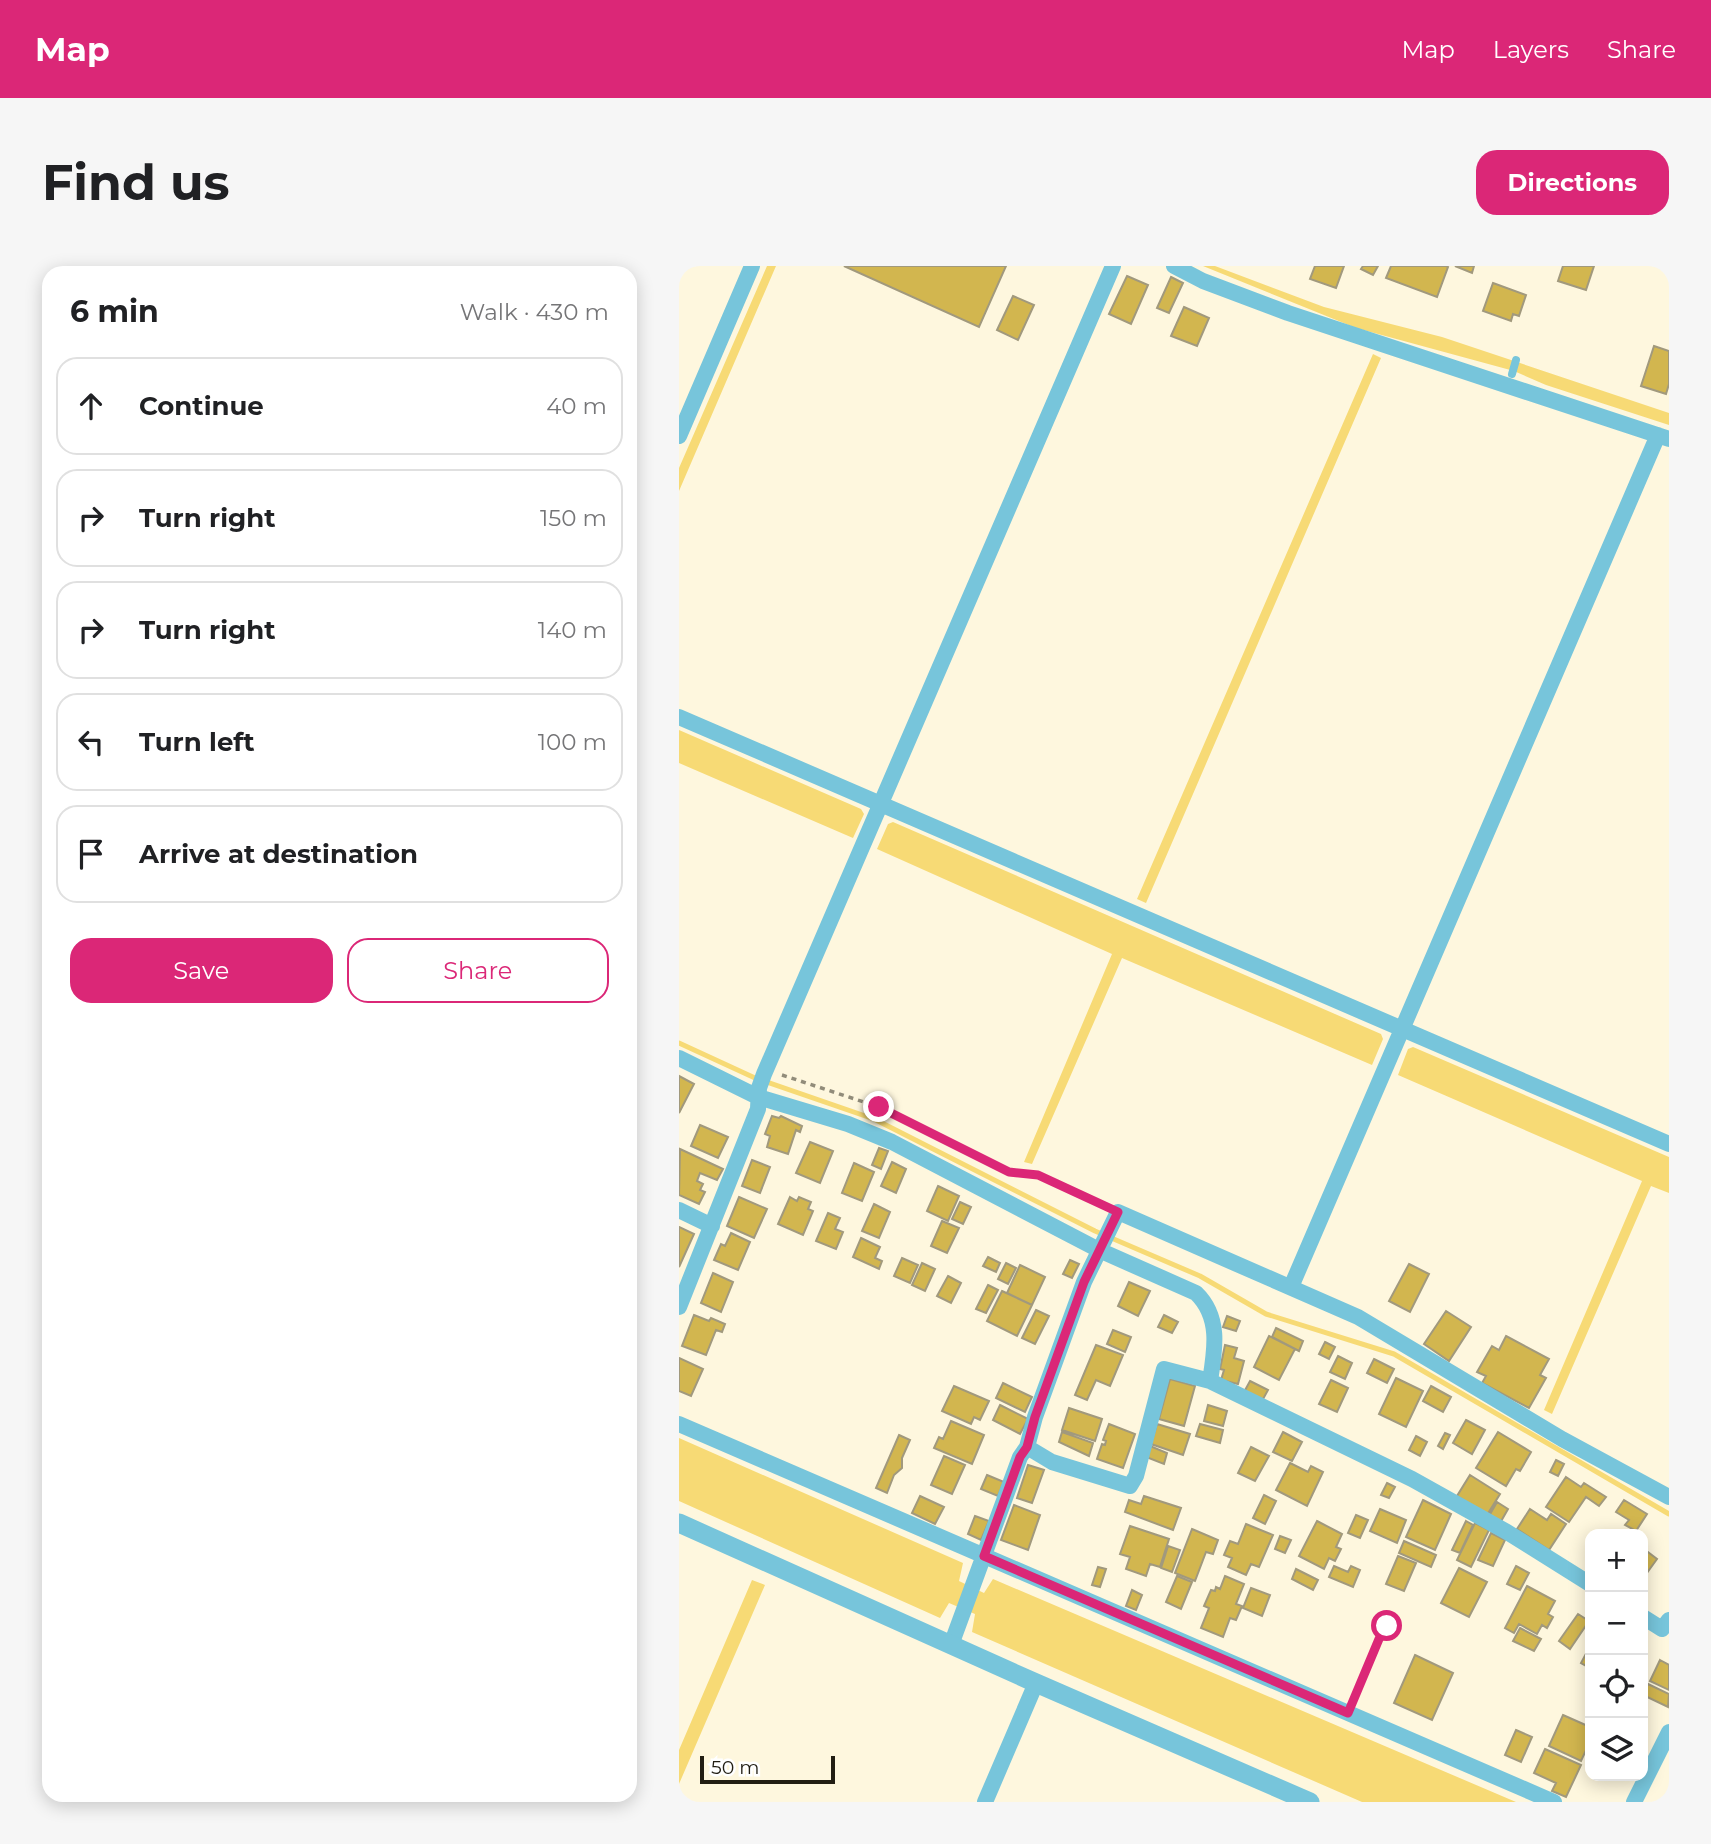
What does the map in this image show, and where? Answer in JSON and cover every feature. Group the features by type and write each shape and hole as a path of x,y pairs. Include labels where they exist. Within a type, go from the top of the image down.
{"street":[{"path":"679,436 752,266"},
{"path":"1174,266 1203,281 1288,313 1663,437 1291,1287"},
{"path":"679,1307 758,1109 762,1082 1110,267"},
{"path":"679,717 1669,1144"},
{"path":"679,1058 762,1082 1103,1241 1196,1293 1206,1302 1214,1323 1215,1345 1210,1381"},
{"path":"679,1210 712,1226"},
{"path":"951,1645 1020,1457 1027,1447 1079,1294 1118,1212 1381,1329 1562,1439 1669,1497"},
{"path":"1027,1447 1052,1462 1133,1481 1164,1368 1210,1381 1412,1479 1507,1532 1585,1581"},
{"path":"679,1424 1554,1802"},
{"path":"679,1524 1310,1802"},
{"path":"1648,1620 1662,1629 1669,1620"},
{"path":"985,1802 1036,1683"},
{"path":"1634,1802 1669,1732"}],"lane":[{"path":"1513,373 1516,360"}],"path":[{"path":"762,1082 879,1107 1009,1172 1038,1175 1118,1212"},
{"path":"1348,1713 1379,1639 1398,1610"}],"shaded area":[{"path":"767,266 776,266 679,491 679,468"},
{"path":"1203,266 1215,266 1324,307 1442,337 1669,413 1669,425 1546,385 1514,371 1356,328"},
{"path":"1373,354 1381,358 1146,903 1137,899"},
{"path":"679,730 861,809 864,814 853,838 679,763"},
{"path":"893,822 1381,1034 1383,1039 1372,1065 1122,958 1032,1164 1024,1162 1112,954 877,849 888,824"},
{"path":"1413,1047 1669,1157 1669,1193 1651,1186 1552,1414 1544,1410 1642,1181 1398,1075 1408,1049"},
{"path":"679,1438 963,1563 959,1581 984,1593 993,1579 1516,1802 1362,1802 972,1632 975,1614 949,1603 940,1618 679,1501"},
{"path":"752,1580 765,1585 679,1784 679,1750"}],"building":[{"path":"844,266 1006,266 979,327"},
{"path":"1315,266 1344,266 1336,288 1310,279"},
{"path":"1363,266 1378,266 1373,275 1361,269"},
{"path":"1391,266 1448,267 1437,297 1386,278"},
{"path":"1455,266 1474,266 1472,273"},
{"path":"1563,266 1594,266 1586,290 1558,281"},
{"path":"1127,276 1148,285 1131,324 1109,314"},
{"path":"1171,277 1183,283 1169,313 1157,308"},
{"path":"1493,283 1526,295 1519,316 1513,314 1511,321 1483,311"},
{"path":"1013,296 1034,305 1018,340 997,330"},
{"path":"1184,307 1209,318 1197,346 1171,336"},
{"path":"1654,346 1669,351 1669,384 1666,394 1641,386"},
{"path":"679,1076 694,1084 679,1113"},
{"path":"772,1116 781,1116 802,1126 800,1132 796,1130 788,1154 767,1147 770,1136 765,1134"},
{"path":"700,1125 728,1137 718,1158 691,1146"},
{"path":"810,1142 833,1151 820,1183 796,1173"},
{"path":"879,1148 888,1151 881,1169 872,1165"},
{"path":"680,1149 723,1169 717,1180 700,1173 697,1181 703,1184 700,1190 705,1192 699,1204 679,1195"},
{"path":"752,1160 770,1167 760,1193 742,1186"},
{"path":"892,1162 906,1169 896,1193 881,1186"},
{"path":"854,1163 874,1172 862,1201 842,1193"},
{"path":"938,1186 959,1196 948,1221 927,1211"},
{"path":"739,1197 767,1209 754,1238 727,1226"},
{"path":"790,1197 797,1201 799,1197 811,1202 808,1209 813,1211 803,1235 778,1224"},
{"path":"960,1202 971,1207 963,1224 952,1219"},
{"path":"874,1204 890,1212 879,1238 862,1231"},
{"path":"828,1213 840,1218 835,1229 843,1232 836,1249 816,1241"},
{"path":"942,1221 959,1228 947,1253 931,1246"},
{"path":"679,1227 694,1234 679,1267"},
{"path":"731,1233 750,1242 738,1270 714,1260 721,1244 725,1246"},
{"path":"861,1238 880,1247 875,1258 882,1261 879,1269 853,1257"},
{"path":"988,1257 1000,1263 996,1272 983,1266"},
{"path":"902,1258 918,1265 910,1283 894,1276"},
{"path":"1070,1260 1079,1264 1072,1278 1063,1274"},
{"path":"922,1263 935,1269 925,1291 912,1285"},
{"path":"1006,1263 1016,1268 1008,1284 998,1279"},
{"path":"1409,1264 1429,1274 1410,1312 1389,1301"},
{"path":"1020,1265 1045,1277 1032,1305 1007,1293"},
{"path":"713,1273 733,1282 721,1312 701,1303"},
{"path":"948,1276 961,1283 951,1303 937,1296"},
{"path":"1129,1282 1150,1291 1138,1316 1118,1306"},
{"path":"988,1285 998,1290 986,1313 976,1309"},
{"path":"1002,1291 1032,1305 1017,1336 987,1321"},
{"path":"1036,1310 1049,1316 1035,1344 1022,1338"},
{"path":"1446,1311 1471,1327 1449,1361 1424,1344"},
{"path":"694,1315 725,1324 722,1332 716,1330 706,1355 682,1346"},
{"path":"1164,1315 1178,1322 1172,1333 1158,1327"},
{"path":"1227,1316 1240,1321 1236,1331 1223,1327"},
{"path":"1276,1328 1303,1341 1299,1351 1272,1337"},
{"path":"1113,1330 1131,1337 1125,1352 1107,1344"},
{"path":"1269,1336 1295,1349 1279,1380 1254,1367"},
{"path":"1506,1336 1549,1359 1540,1375 1546,1378 1529,1408 1482,1383 1486,1376 1477,1372 1492,1346 1499,1350"},
{"path":"1325,1342 1335,1347 1329,1359 1319,1354"},
{"path":"1096,1345 1123,1355 1110,1386 1096,1380 1087,1400 1075,1395"},
{"path":"1225,1345 1237,1348 1234,1358 1244,1361 1238,1384 1221,1380 1224,1370 1220,1369"},
{"path":"1338,1356 1352,1363 1345,1379 1330,1372"},
{"path":"679,1358 703,1369 691,1396 679,1391"},
{"path":"1374,1359 1394,1369 1387,1383 1367,1373"},
{"path":"1396,1378 1423,1391 1406,1427 1379,1414"},
{"path":"1170,1379 1195,1386 1184,1426 1159,1419"},
{"path":"1331,1380 1348,1388 1337,1412 1319,1404"},
{"path":"1250,1381 1268,1390 1262,1401 1244,1392"},
{"path":"1003,1383 1032,1397 1025,1412 996,1398"},
{"path":"954,1386 989,1401 980,1420 974,1417 971,1424 942,1411"},
{"path":"1431,1386 1451,1397 1443,1412 1423,1401"},
{"path":"1000,1405 1028,1419 1020,1434 993,1420"},
{"path":"1208,1405 1227,1411 1223,1426 1204,1421"},
{"path":"1069,1408 1102,1419 1095,1441 1062,1430"},
{"path":"1466,1420 1485,1430 1472,1454 1453,1443"},
{"path":"951,1421 984,1435 972,1464 934,1448 939,1437 943,1439"},
{"path":"1109,1424 1135,1434 1123,1468 1097,1459 1102,1444 1105,1445 1106,1441 1103,1440"},
{"path":"1157,1424 1190,1434 1183,1455 1151,1444"},
{"path":"1200,1424 1223,1430 1220,1443 1196,1436"},
{"path":"1062,1432 1093,1443 1089,1456 1059,1442"},
{"path":"1283,1432 1302,1442 1292,1461 1273,1452"},
{"path":"1498,1432 1531,1452 1520,1471 1516,1469 1506,1486 1476,1468"},
{"path":"1445,1433 1450,1435 1443,1449 1438,1446"},
{"path":"899,1435 910,1440 902,1458 902,1468 894,1475 887,1493 876,1488"},
{"path":"1416,1436 1427,1442 1420,1456 1409,1450"},
{"path":"1150,1446 1167,1453 1164,1464 1146,1457"},
{"path":"1251,1447 1269,1456 1255,1481 1238,1473"},
{"path":"944,1456 965,1465 952,1494 931,1485"},
{"path":"1556,1460 1564,1464 1558,1476 1550,1472"},
{"path":"1290,1463 1308,1472 1311,1466 1323,1472 1307,1506 1276,1490"},
{"path":"1028,1465 1044,1470 1032,1503 1017,1498"},
{"path":"987,1475 1004,1482 998,1496 981,1489"},
{"path":"1470,1475 1500,1494 1487,1515 1457,1496"},
{"path":"1566,1477 1581,1487 1584,1483 1606,1497 1599,1506 1586,1497 1569,1522 1546,1507"},
{"path":"1387,1483 1395,1487 1389,1498 1381,1495"},
{"path":"1264,1495 1276,1501 1265,1524 1253,1518"},
{"path":"920,1496 944,1507 935,1524 912,1513"},
{"path":"1144,1496 1181,1508 1173,1530 1125,1512 1129,1500 1141,1504"},
{"path":"1423,1500 1451,1514 1435,1550 1406,1537"},
{"path":"1624,1500 1647,1514 1637,1529 1632,1529 1625,1525 1629,1520 1616,1512"},
{"path":"1497,1502 1508,1509 1500,1523 1489,1516"},
{"path":"1014,1505 1040,1515 1028,1550 1001,1540"},
{"path":"1380,1509 1406,1520 1397,1543 1370,1531"},
{"path":"1530,1509 1547,1520 1551,1514 1566,1524 1549,1550 1517,1529"},
{"path":"1356,1515 1368,1520 1360,1538 1348,1533"},
{"path":"975,1516 989,1521 981,1540 968,1534"},
{"path":"1317,1521 1342,1534 1336,1547 1341,1549 1335,1561 1329,1558 1324,1569 1299,1556"},
{"path":"1466,1521 1473,1525 1460,1553 1452,1550"},
{"path":"1475,1523 1489,1530 1471,1567 1457,1560"},
{"path":"1246,1524 1273,1535 1259,1567 1251,1564 1246,1575 1228,1567 1232,1558 1224,1555 1230,1541 1238,1544"},
{"path":"1130,1526 1169,1539 1160,1567 1150,1564 1146,1576 1126,1569 1130,1557 1120,1554"},
{"path":"1192,1529 1218,1540 1213,1554 1206,1552 1195,1581 1175,1573"},
{"path":"1491,1533 1505,1540 1493,1566 1478,1560"},
{"path":"1280,1536 1291,1540 1285,1553 1275,1549"},
{"path":"1404,1541 1436,1555 1431,1567 1399,1553"},
{"path":"1168,1546 1180,1550 1172,1572 1161,1568"},
{"path":"1648,1552 1657,1559 1648,1571"},
{"path":"1398,1556 1416,1563 1404,1591 1386,1584"},
{"path":"1334,1566 1348,1572 1351,1566 1360,1570 1353,1587 1329,1577"},
{"path":"1516,1566 1529,1573 1520,1590 1507,1584"},
{"path":"1098,1567 1106,1569 1100,1587 1092,1585"},
{"path":"1459,1568 1487,1582 1469,1617 1441,1603"},
{"path":"1296,1569 1318,1580 1313,1590 1292,1579"},
{"path":"1177,1576 1192,1582 1181,1609 1166,1602"},
{"path":"1225,1576 1244,1584 1236,1604 1242,1606 1236,1620 1230,1618 1223,1637 1201,1628 1209,1608 1204,1606 1211,1590 1215,1591 1216,1587 1220,1589"},
{"path":"1527,1586 1555,1601 1548,1614 1553,1617 1547,1628 1542,1625 1537,1634 1519,1624 1514,1633 1505,1628"},
{"path":"1251,1588 1270,1595 1262,1616 1243,1608"},
{"path":"1132,1590 1142,1595 1136,1610 1126,1606"},
{"path":"1578,1614 1585,1618 1585,1627 1570,1649 1559,1641"},
{"path":"1520,1628 1541,1639 1534,1651 1513,1641"},
{"path":"1415,1655 1453,1673 1432,1720 1394,1703"},
{"path":"1660,1660 1669,1665 1669,1690 1650,1681"},
{"path":"1648,1684 1669,1694 1668,1707 1648,1697"},
{"path":"1563,1715 1585,1725 1585,1752 1581,1761 1549,1746"},
{"path":"1516,1730 1532,1737 1521,1762 1505,1755"},
{"path":"1545,1749 1581,1765 1566,1797 1552,1791 1556,1783 1534,1773"}],"waterway":[{"path":"679,1043 755,1078 874,1119 1095,1231 1200,1276 1266,1314 1394,1354 1669,1514"}],"route":[{"path":"879,1107 1009,1172 1038,1175 1118,1212 1084,1282 1035,1417 1027,1447 1020,1457 984,1556 1348,1713 1387,1626"}]}
